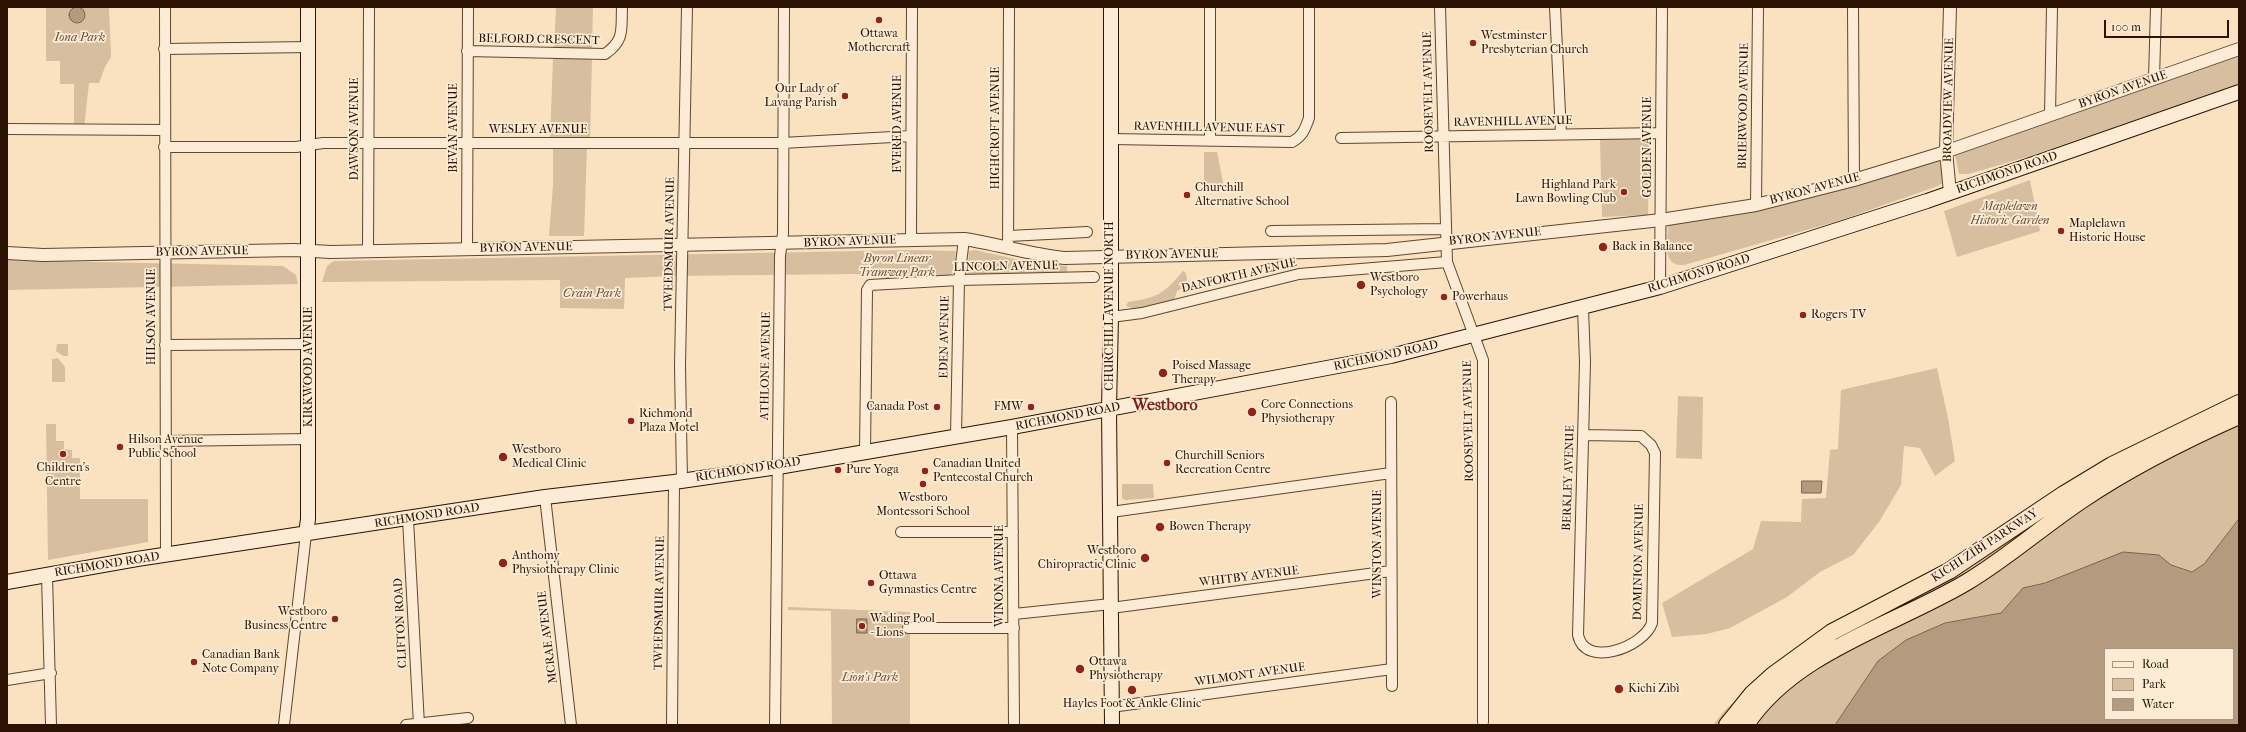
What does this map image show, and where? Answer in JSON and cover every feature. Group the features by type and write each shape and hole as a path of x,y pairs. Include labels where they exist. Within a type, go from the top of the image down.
{"highway":[{"name":"KICHI ZĪBĪ PARKWAY","path":"1727,725 1748,698 1770,677 1832,632 1949,572 2064,494 2112,465 2239,403"},
{"name":"KICHI ZĪBĪ PARKWAY","path":"1746,725 1770,695 1797,672 1835,650 1966,582 2082,500 2122,475 2239,416"}],"main road":[{"name":"KIRKWOOD AVENUE","path":"306,534 308,519 310,344 310,47 308,7"},
{"name":"CHURCHILL AVENUE NORTH","path":"1111,7 1111,317 1109,408 1112,725"},
{"name":"RICHMOND ROAD","path":"7,582 546,497 778,467 1012,427 1109,408 1346,366 1473,336 1660,287 1950,193 2239,92"}],"street":[{"name":"HILSON AVENUE","path":"165,7 164,441 166,556"},
{"name":"DAWSON AVENUE","path":"368,250 369,7"},
{"name":"BEVAN AVENUE","path":"467,249 468,7"},
{"name":"BELFORD CRESCENT","path":"468,52 605,54 617,46 621,36 622,7"},
{"name":"TWEEDSMUIR AVENUE","path":"672,725 687,7"},
{"name":"ATHLONE AVENUE","path":"775,725 784,7"},
{"name":"EVERED AVENUE","path":"911,240 912,7"},
{"name":"HIGHCROFT AVENUE","path":"1008,248 1009,7"},
{"path":"1210,7 1210,141"},
{"name":"RAVENHILL AVENUE EAST","path":"1111,139 1292,142 1304,133 1309,118 1309,7"},
{"name":"ROOSEVELT AVENUE","path":"1440,7 1446,262 1483,360 1483,722"},
{"path":"1555,7 1561,134"},
{"name":"GOLDEN AVENUE","path":"1660,287 1662,7"},
{"name":"BRIERWOOD AVENUE","path":"1756,205 1758,7"},
{"path":"1853,7 1854,180"},
{"name":"BROADVIEW AVENUE","path":"1950,7 1946,151 1950,193"},
{"path":"2050,115 2052,7"},
{"path":"2154,79 2156,7"},
{"path":"164,49 310,47"},
{"name":"BYRON AVENUE","path":"7,253 36,255 467,249 781,244 964,239 1042,256 1111,257 1378,250 1661,220 1756,205 1854,180 1946,151 2239,49"},
{"path":"7,129 164,130"},
{"name":"RAVENHILL AVENUE","path":"1341,138 1661,133"},
{"name":"WESLEY AVENUE","path":"164,147 296,147 323,143 782,143 911,136"},
{"path":"1270,232 1445,228"},
{"path":"1009,236 1088,232"},
{"name":"EDEN AVENUE","path":"956,436 959,280 964,239"},
{"name":"DANFORTH AVENUE","path":"1111,317 1142,312 1299,274 1446,262"},
{"name":"LINCOLN AVENUE","path":"865,451 867,290 870,285 959,280 1094,277"},
{"name":"BERKLEY AVENUE","path":"1583,308 1585,322 1584,435 1578,624 1580,643 1583,648"},
{"path":"165,345 310,344"},
{"name":"WINSTON AVENUE","path":"1391,402 1392,686"},
{"name":"WINONA AVENUE","path":"1012,427 1014,725"},
{"name":"DOMINION AVENUE","path":"1583,648 1588,651 1604,652 1625,646 1642,639 1652,623 1655,453 1651,445 1641,436 1584,435"},
{"path":"164,441 309,439"},
{"path":"1110,512 1391,473"},
{"name":"MCRAE AVENUE","path":"546,497 571,725"},
{"name":"CLIFTON ROAD","path":"408,519 419,724"},
{"path":"901,532 1013,532"},
{"name":"KIRKWOOD AVENUE","path":"284,725 306,534"},
{"name":"WHITBY AVENUE","path":"1014,614 1111,606 1391,572"},
{"path":"48,575 51,725"},
{"path":"908,628 1014,628"},
{"name":"WILMONT AVENUE","path":"1111,707 1392,669"},
{"path":"7,680 51,673"},
{"path":"406,725 468,718"}],"green space":[{"name":"Iona Park","path":"46,7 109,7 111,57 105,67 99,83 89,83 84,128 74,128 74,84 60,84 60,61 46,61"},
{"path":"556,7 593,7 592,49 554,49"},
{"path":"2239,53 2239,84 2030,156 1969,174 1959,174 1955,155"},
{"path":"553,59 592,59 590,138 550,139"},
{"path":"1649,138 1648,215 1602,217 1600,139"},
{"path":"553,147 587,147 584,236 549,236 553,185"},
{"path":"1204,152 1217,152 1224,187 1204,188"},
{"path":"1942,157 1944,182 1938,186 1838,221 1684,265 1672,262 1669,257 1667,251 1668,225 1751,211 1849,188"},
{"name":"Maplelawn Historic Garden","path":"2030,180 2040,231 1957,257 1944,211"},
{"name":"Byron Linear Tramway Park","path":"909,250 956,251 953,272 950,276 882,283 882,277 856,274 625,278 624,309 560,308 560,280 322,282 327,266 334,261"},
{"name":"Byron Linear Tramway Park","path":"975,250 1028,262 1067,266 1067,276 967,275 969,251"},
{"path":"7,260 283,266 296,275 298,284 7,290"},
{"path":"1183,271 1186,273 1188,285 1177,291 1174,300 1135,309 1126,306 1128,302 1154,296 1165,290"},
{"path":"57,344 68,344 68,356 63,356 56,351"},
{"path":"58,358 65,367 65,382 52,382 52,359"},
{"path":"1937,368 1948,418 1955,461 1935,476 1920,448 1904,446 1901,485 1879,522 1853,555 1820,572 1787,597 1730,628 1707,634 1672,637 1662,603 1753,549 1761,521 1801,522 1802,499 1826,498 1830,450 1838,449 1841,390"},
{"path":"2239,395 2239,519 2204,564 2192,572 2171,565 2159,555 2023,588 2001,613 1945,623 1878,661 1835,725 1713,725 1724,711 1741,696 2094,466 2122,450"},
{"path":"1678,396 1703,397 1702,459 1676,458"},
{"path":"46,424 56,424 56,441 64,441 64,449 72,450 72,458 80,458 80,499 148,499 148,542 48,560"},
{"path":"1122,484 1153,484 1154,498 1125,500 1122,498"},
{"name":"Lion's Park","path":"788,607 910,612 910,724 832,724 831,611 788,610"}],"water":[{"path":"77,7 84,12 85,15 80,22 77,23 70,18 69,15 74,8"},
{"path":"1802,481 1822,481 1821,493 1802,493"},
{"path":"2239,519 2239,725 1835,725 1878,661 1906,640 1945,623 2001,613 2023,588 2045,583 2123,552 2159,555 2171,565 2192,572 2204,564"},
{"name":"Wading Pool - Lions","path":"857,619 867,619 867,633 857,633"}],"place":[{"name":"Ottawa Mothercraft","path":"879,20"},
{"name":"Westminster Presbyterian Church","path":"1473,43"},
{"name":"Our Lady of Lavang Parish","path":"845,96"},
{"name":"Highland Park Lawn Bowling Club","path":"1624,192"},
{"name":"Churchill Alternative School","path":"1187,195"},
{"name":"Maplelawn Historic House","path":"2061,231"},
{"name":"Back in Balance","path":"1603,247"},
{"name":"Westboro Psychology","path":"1361,285"},
{"name":"Powerhaus","path":"1444,297"},
{"name":"Rogers TV","path":"1803,315"},
{"name":"Poised Massage Therapy","path":"1163,373"},
{"name":"Canada Post","path":"937,407"},
{"name":"FMW","path":"1031,407"},
{"name":"Core Connections Physiotherapy","path":"1252,412"},
{"name":"Richmond Plaza Motel","path":"631,421"},
{"name":"Hilson Avenue Public School","path":"120,447"},
{"name":"Children's Centre","path":"63,454"},
{"name":"Westboro Medical Clinic","path":"503,457"},
{"name":"Churchill Seniors Recreation Centre","path":"1167,463"},
{"name":"Pure Yoga","path":"838,470"},
{"name":"Canadian United Pentecostal Church","path":"925,471"},
{"name":"Westboro Montessori School","path":"923,484"},
{"name":"Bowen Therapy","path":"1160,527"},
{"name":"Westboro Chiropractic Clinic","path":"1145,558"},
{"name":"Anthomy Physiotherapy Clinic","path":"503,563"},
{"name":"Ottawa Gymnastics Centre","path":"871,583"},
{"name":"Westboro Business Centre","path":"335,619"},
{"name":"Wading Pool - Lions","path":"862,626"},
{"name":"Canadian Bank Note Company","path":"194,662"},
{"name":"Ottawa Physiotherapy","path":"1080,669"},
{"name":"Kichi Zìbì","path":"1619,689"},
{"name":"Hayles Foot & Ankle Clinic","path":"1132,690"}],"district":[{"name":"Westboro","path":"1165,406"}],"park label":[{"name":"Crain Park","path":"592,294"}]}
